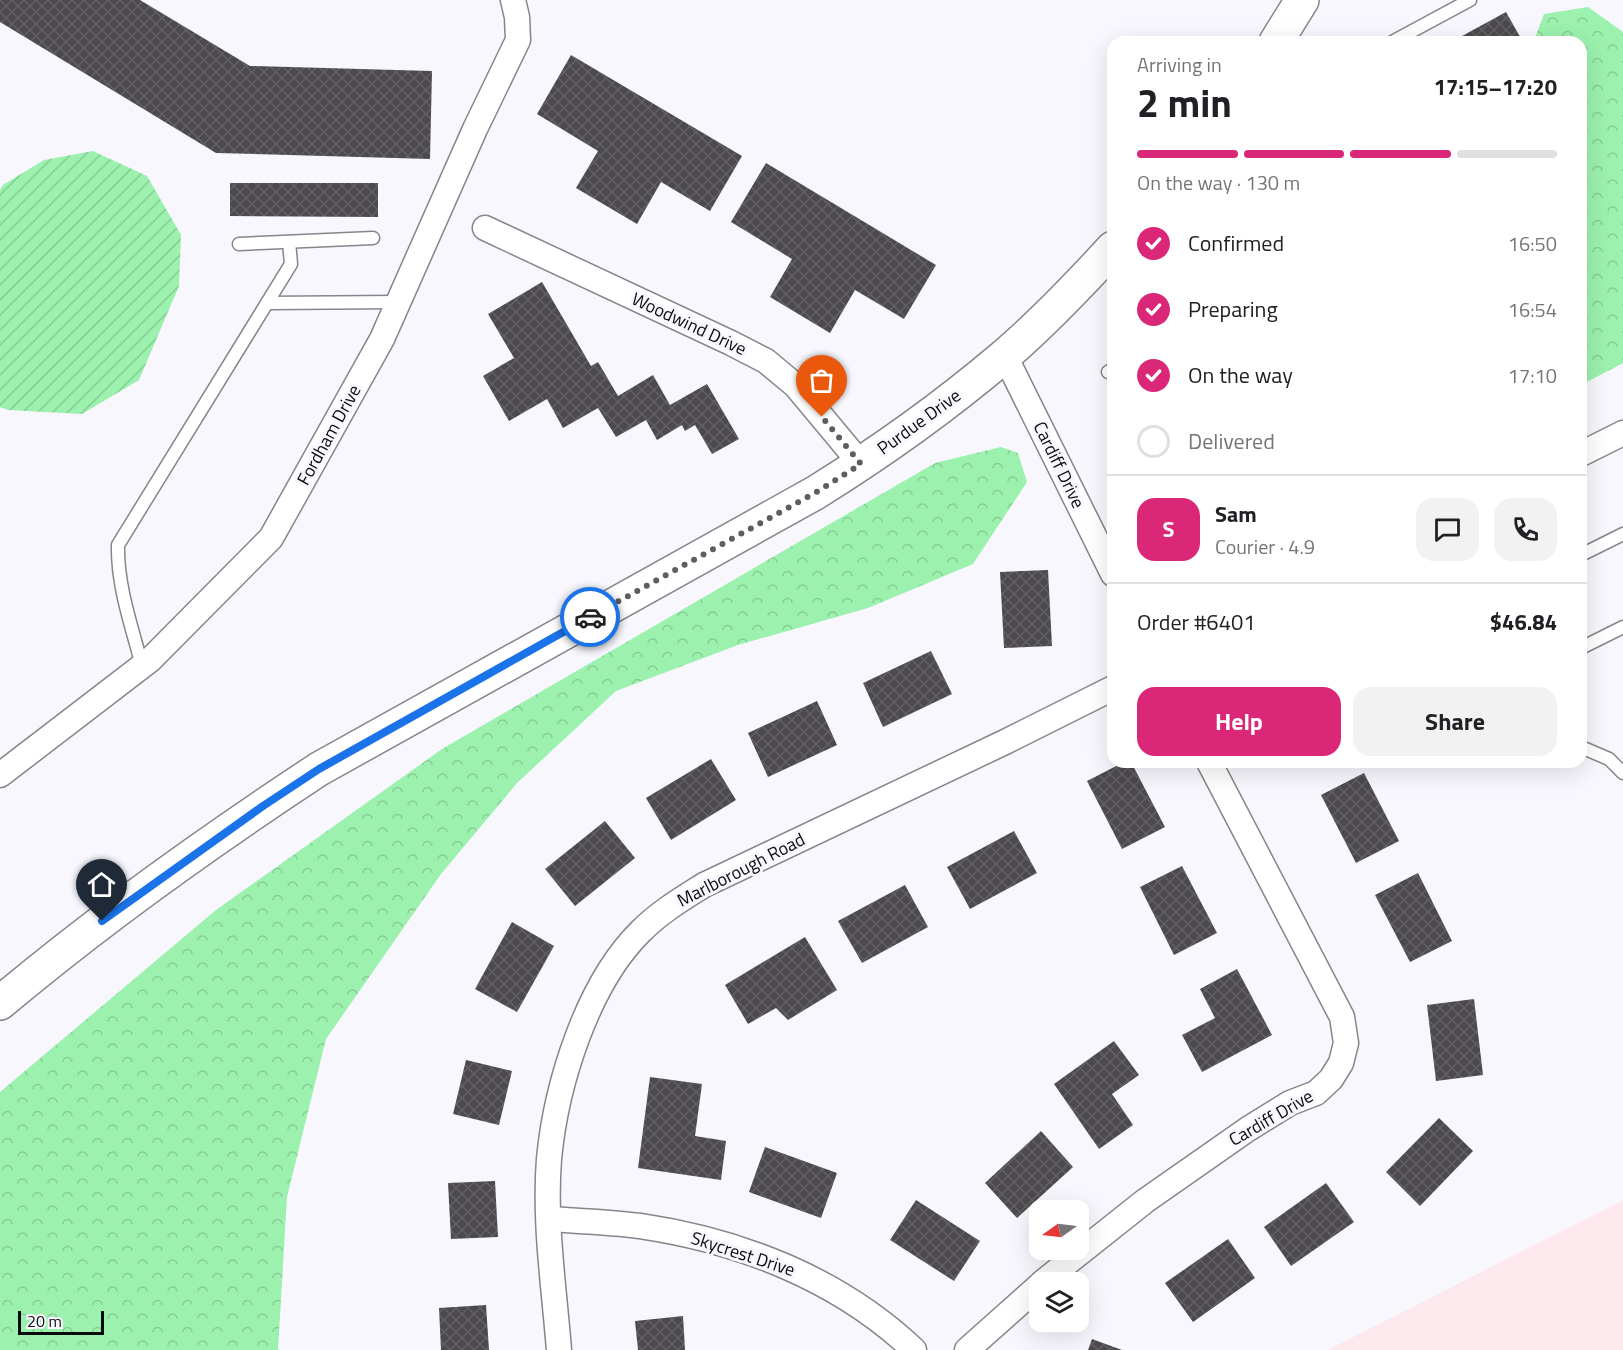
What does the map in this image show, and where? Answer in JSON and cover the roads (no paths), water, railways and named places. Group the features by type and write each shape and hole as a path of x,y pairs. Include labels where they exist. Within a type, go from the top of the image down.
{"street":[{"name":"Fordham Drive","path":"0,775 142,666 271,538 382,339 475,129 518,40 517,17 513,0"},
{"path":"1280,36 1302,0"},
{"name":"Woodwind Drive","path":"484,228 766,361 796,386 861,464"},
{"name":"Purdue Drive","path":"0,1003 134,897 319,769 815,493 861,464 934,412 1005,356 1073,291 1107,254"},
{"name":"Cardiff Drive","path":"1005,356 1107,562"},
{"path":"1587,451 1623,433"},
{"name":"Marlborough Road","path":"559,1350 549,1219 549,1160 558,1101 572,1051 593,1002 615,962 640,932 670,906 704,885 1107,691"},
{"name":"Cardiff Drive","path":"1056,1272 1145,1201 1248,1129 1290,1102 1316,1093 1331,1079 1341,1063 1346,1043 1342,1017 1212,768"},
{"name":"Skycrest Drive","path":"549,1219 638,1226 697,1237 747,1251 808,1276 848,1298 896,1333 914,1350"},
{"name":"Cardiff Drive","path":"967,1350 1029,1295"}],"lane":[{"path":"1403,36 1470,0"},
{"path":"239,244 373,238"},
{"path":"142,666 122,588 118,545 291,264 288,242"},
{"path":"267,303 398,302"},
{"path":"1587,552 1623,534"},
{"path":"1587,645 1623,627"},
{"path":"1587,750 1609,759 1623,773"}]}
